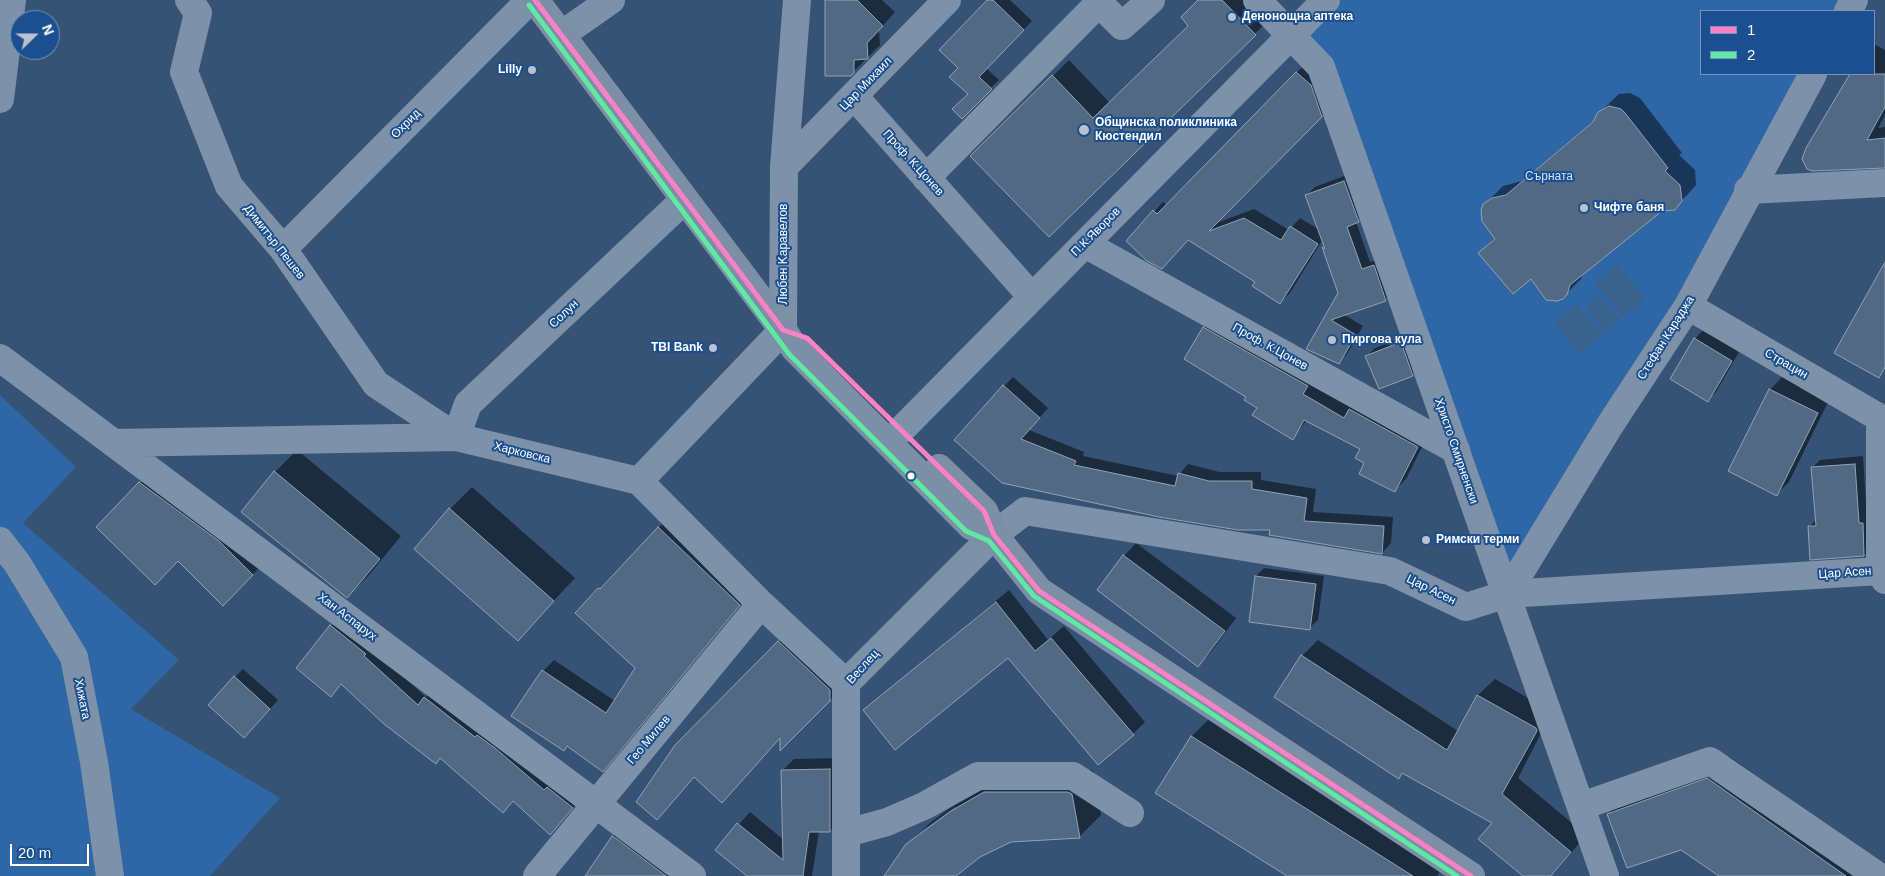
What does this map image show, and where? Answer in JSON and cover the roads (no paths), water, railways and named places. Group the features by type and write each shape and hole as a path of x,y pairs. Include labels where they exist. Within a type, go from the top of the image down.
{"main road":[{"path":"535,0 783,330 795,350 971,526 994,535"},
{"path":"783,330 807,338 984,511 994,535 1039,591 1466,875"}],"street":[{"path":"0,99 12,0"},
{"name":"Охрид","path":"283,249 530,0"},
{"path":"561,35 610,0"},
{"name":"Любен Kаравелов","path":"783,330 784,168 797,0"},
{"name":"Цар Михаил","path":"784,168 947,0"},
{"path":"926,178 1099,3 1122,26 1151,0"},
{"name":"Христо Смирненски","path":"1257,0 1321,66 1393,266 1605,876"},
{"name":"П.К.Яворов","path":"901,430 1326,0"},
{"name":"Димитър Пешев","path":"200,4 184,72 229,186 283,249 376,384 456,437"},
{"name":"Стефан Караджа","path":"1507,594 1610,425 1688,306 1748,190 1812,75"},
{"name":"Проф. К.Цонев","path":"854,96 1032,297"},
{"path":"1748,190 1885,182"},
{"name":"Солун","path":"456,437 468,404 684,200"},
{"name":"Проф. К.Цонев","path":"1085,244 1456,450"},
{"name":"Страцин","path":"1688,306 1883,420"},
{"path":"783,330 639,482 762,604 846,683"},
{"name":"Хан Аспарух","path":"0,358 692,876"},
{"path":"1883,420 1883,576"},
{"name":"Харковска","path":"114,444 456,437 639,482"},
{"name":"Цар Асен","path":"994,535 1025,510 1390,572 1425,586 1466,607 1507,594 1883,576"},
{"name":"Веслец","path":"846,876 846,683 994,535"},
{"name":"Хижата","path":"0,541 17,563 74,657 94,762 110,876"},
{"name":"Гео Милев","path":"537,876 762,604"},
{"path":"1582,806 1710,761 1878,876"},
{"path":"847,833 887,822 924,806 978,776 1073,776 1130,813"}],"place":[{"name":"Денонощна аптека","path":"1232,17"},
{"name":"Lilly","path":"532,70"},
{"name":"Общинска поликлиника Кюстендил","path":"1084,130"},
{"name":"Чифте баня","path":"1584,208"},
{"name":"Пиргова кула","path":"1332,340"},
{"name":"TBI Bank","path":"713,348"},
{"name":"Римски терми","path":"1426,540"}],"park label":[{"name":"Сърната","path":"1549,177"}]}
